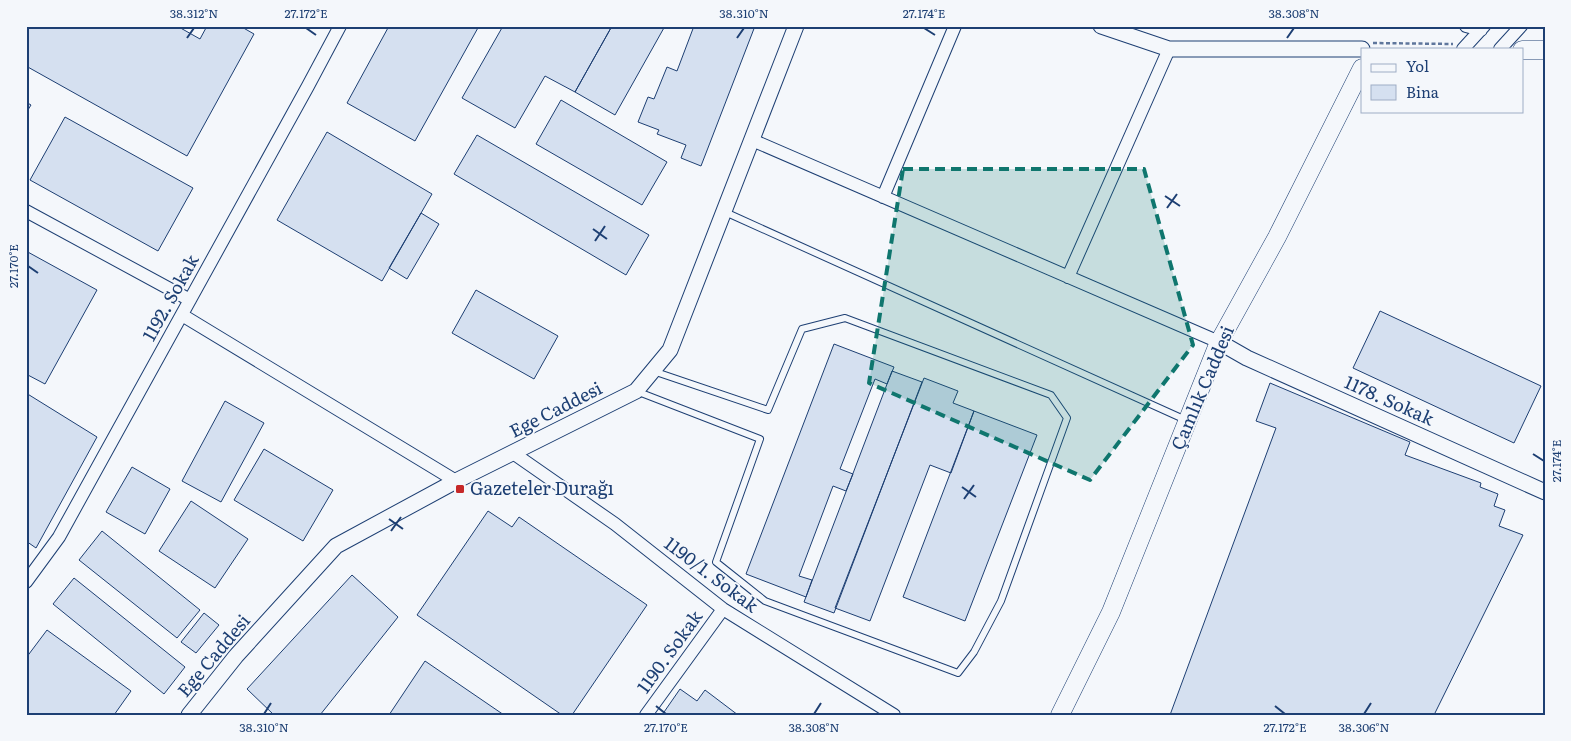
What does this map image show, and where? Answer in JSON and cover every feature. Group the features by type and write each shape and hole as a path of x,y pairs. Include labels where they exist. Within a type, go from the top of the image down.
{"main road":[{"path":"1524,50 1545,50"},
{"name":"Çamlık Caddesi","path":"1060,715 1111,612 1219,342 1277,237 1361,70"}],"street":[{"name":"1192. Sokak","path":"26,582 59,537 340,26"},
{"name":"Ege Caddesi","path":"189,715 236,656 336,546 456,481 636,391 670,350 796,26"},
{"path":"883,196 955,26"},
{"path":"1101,26 1169,49 1361,49"},
{"path":"1466,26 1483,28"},
{"path":"1501,48 1522,26"},
{"path":"1464,48 1483,28"},
{"path":"1068,276 1169,49"},
{"path":"752,140 1219,342"},
{"path":"26,211 190,300"},
{"path":"182,315 456,481"},
{"name":"1178. Sokak","path":"1219,342 1247,358 1544,488"},
{"name":"1190/1. Sokak","path":"513,453 614,524 723,609 894,715"},
{"name":"1190. Sokak","path":"646,715 723,609"}],"lane":[{"path":"724,212 1188,421"},
{"path":"636,391 760,439 716,562 765,601 958,674 974,652 1001,601 1067,418 1051,395 845,318 802,330 768,410 652,371"}],"highlighted area":[{"path":"903,169 1144,169 1193,345 1090,480 869,383"}],"building":[{"path":"26,26 177,26 200,39 207,26 240,26 254,34 187,156 26,66"},
{"path":"389,26 479,26 415,141 347,103"},
{"path":"503,26 612,26 575,92 545,76 515,128 462,98"},
{"path":"612,26 665,26 615,115 575,92"},
{"path":"694,26 755,26 701,166 681,158 686,145 657,134 659,130 638,122 648,97 654,99 667,67 677,71"},
{"path":"561,100 667,162 642,205 536,144"},
{"path":"26,102 31,105 26,113"},
{"path":"65,117 193,188 158,251 30,180"},
{"path":"327,132 432,194 382,281 277,220"},
{"path":"477,135 649,235 626,275 454,174"},
{"path":"421,213 439,224 407,279 389,268"},
{"path":"26,251 97,290 45,384 26,374"},
{"path":"476,290 558,336 534,379 452,333"},
{"path":"1380,311 1541,386 1514,443 1353,368"},
{"path":"834,344 894,367 887,384 875,379 840,469 853,474 846,491 833,486 799,576 812,580 806,597 746,574"},
{"path":"892,371 922,382 834,613 804,602"},
{"path":"924,378 958,391 953,403 974,411 951,473 930,465 870,621 835,608"},
{"path":"1270,383 1410,442 1405,455 1481,483 1480,487 1498,494 1494,506 1505,510 1499,526 1523,535 1434,715 1170,715 1276,428 1256,421"},
{"path":"26,393 97,437 36,548 26,541"},
{"path":"225,401 264,423 221,502 182,481"},
{"path":"974,411 1037,435 965,621 903,597"},
{"path":"264,449 333,490 303,541 234,500"},
{"path":"132,467 170,489 145,534 106,512"},
{"path":"191,501 248,539 215,588 159,551"},
{"path":"488,511 512,527 519,517 647,605 572,715 562,715 417,615"},
{"path":"102,531 200,610 177,638 79,560"},
{"path":"352,575 398,617 320,715 274,715 247,689"},
{"path":"74,578 185,667 164,694 53,604"},
{"path":"204,613 219,625 196,653 181,642"},
{"path":"47,630 131,691 114,715 26,715 26,658"},
{"path":"425,661 504,715 389,715"},
{"path":"680,689 697,701 705,690 738,715 662,715"}],"place":[{"name":"Gazeteler Durağı","path":"460,489"}]}
